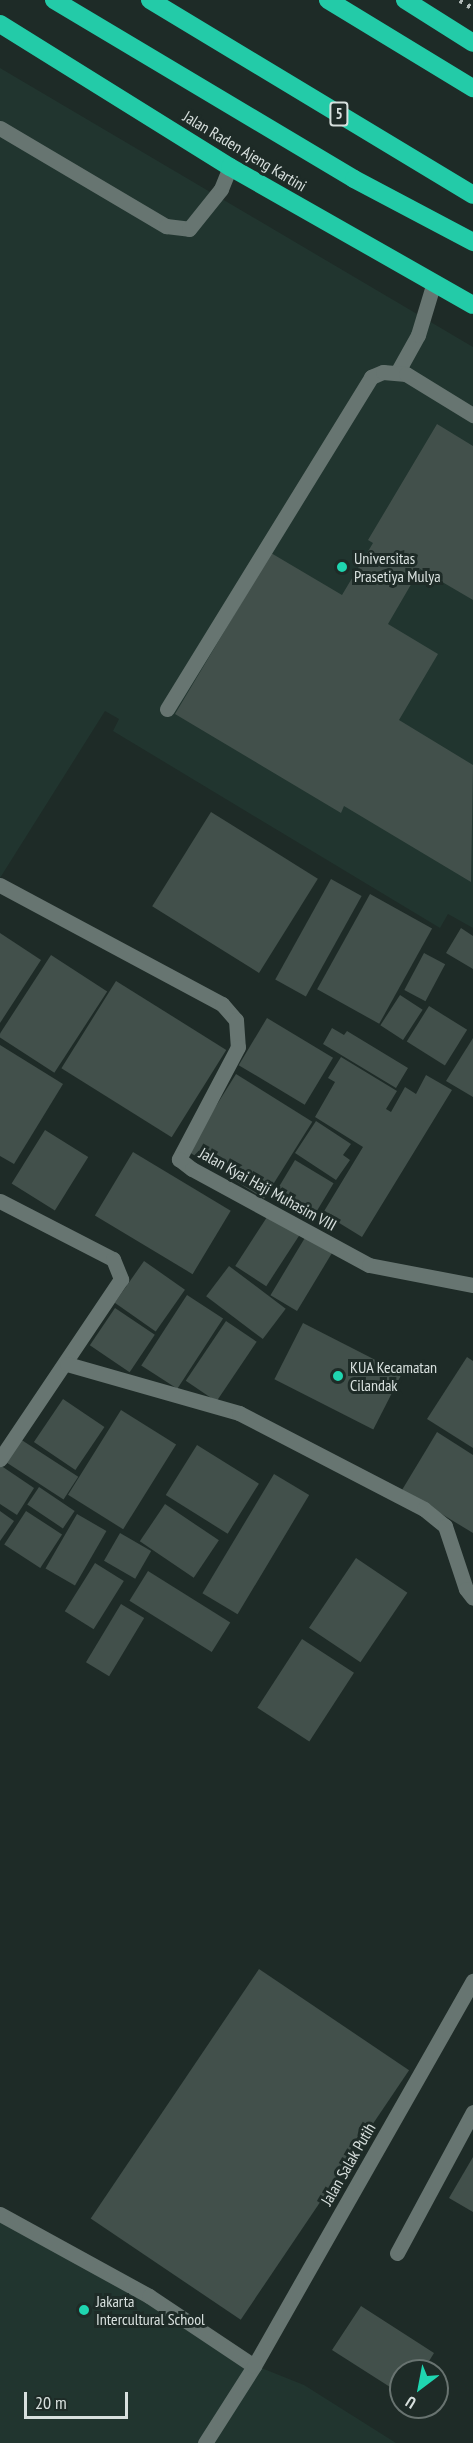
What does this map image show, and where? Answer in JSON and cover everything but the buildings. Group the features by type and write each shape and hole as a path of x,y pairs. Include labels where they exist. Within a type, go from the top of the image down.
{"highway":[{"path":"54,0 354,179 473,242"},
{"name":"5","path":"150,0 468,192"},
{"path":"328,0 473,88"},
{"path":"405,0 473,43"},
{"name":"Jalan Raden Ajeng Kartini","path":"0,24 230,167 473,305"}],"street":[{"path":"0,128 166,226 189,229 220,189 230,167"},
{"path":"398,371 418,336 435,282"},
{"path":"167,709 371,377 398,371 473,415"},
{"name":"Jalan Kyai Haji Muhasim VIII","path":"0,885 222,1004 236,1020 238,1047 179,1159 369,1264 473,1286"},
{"path":"0,1201 113,1259 122,1279 67,1364 0,1459"},
{"path":"67,1364 239,1413 424,1509 445,1526 466,1589 473,1598"},
{"name":"Jalan Salak Putih","path":"205,2443 254,2366 473,1981"},
{"path":"397,2253 473,2112"},
{"path":"0,2214 149,2296 254,2366"}],"shaded area":[{"path":"0,68 473,347 473,928 448,914 440,928 113,731 119,719 105,711 0,878"},
{"name":"Jakarta Intercultural School","path":"0,2222 82,2254 254,2365 304,2385 396,2443 0,2443"}],"railway":[{"path":"460,0 473,8"}],"place":[{"name":"Universitas Prasetiya Mulya","path":"342,567"},
{"name":"KUA Kecamatan Cilandak","path":"338,1376"},
{"name":"Jakarta Intercultural School","path":"84,2310"}]}
